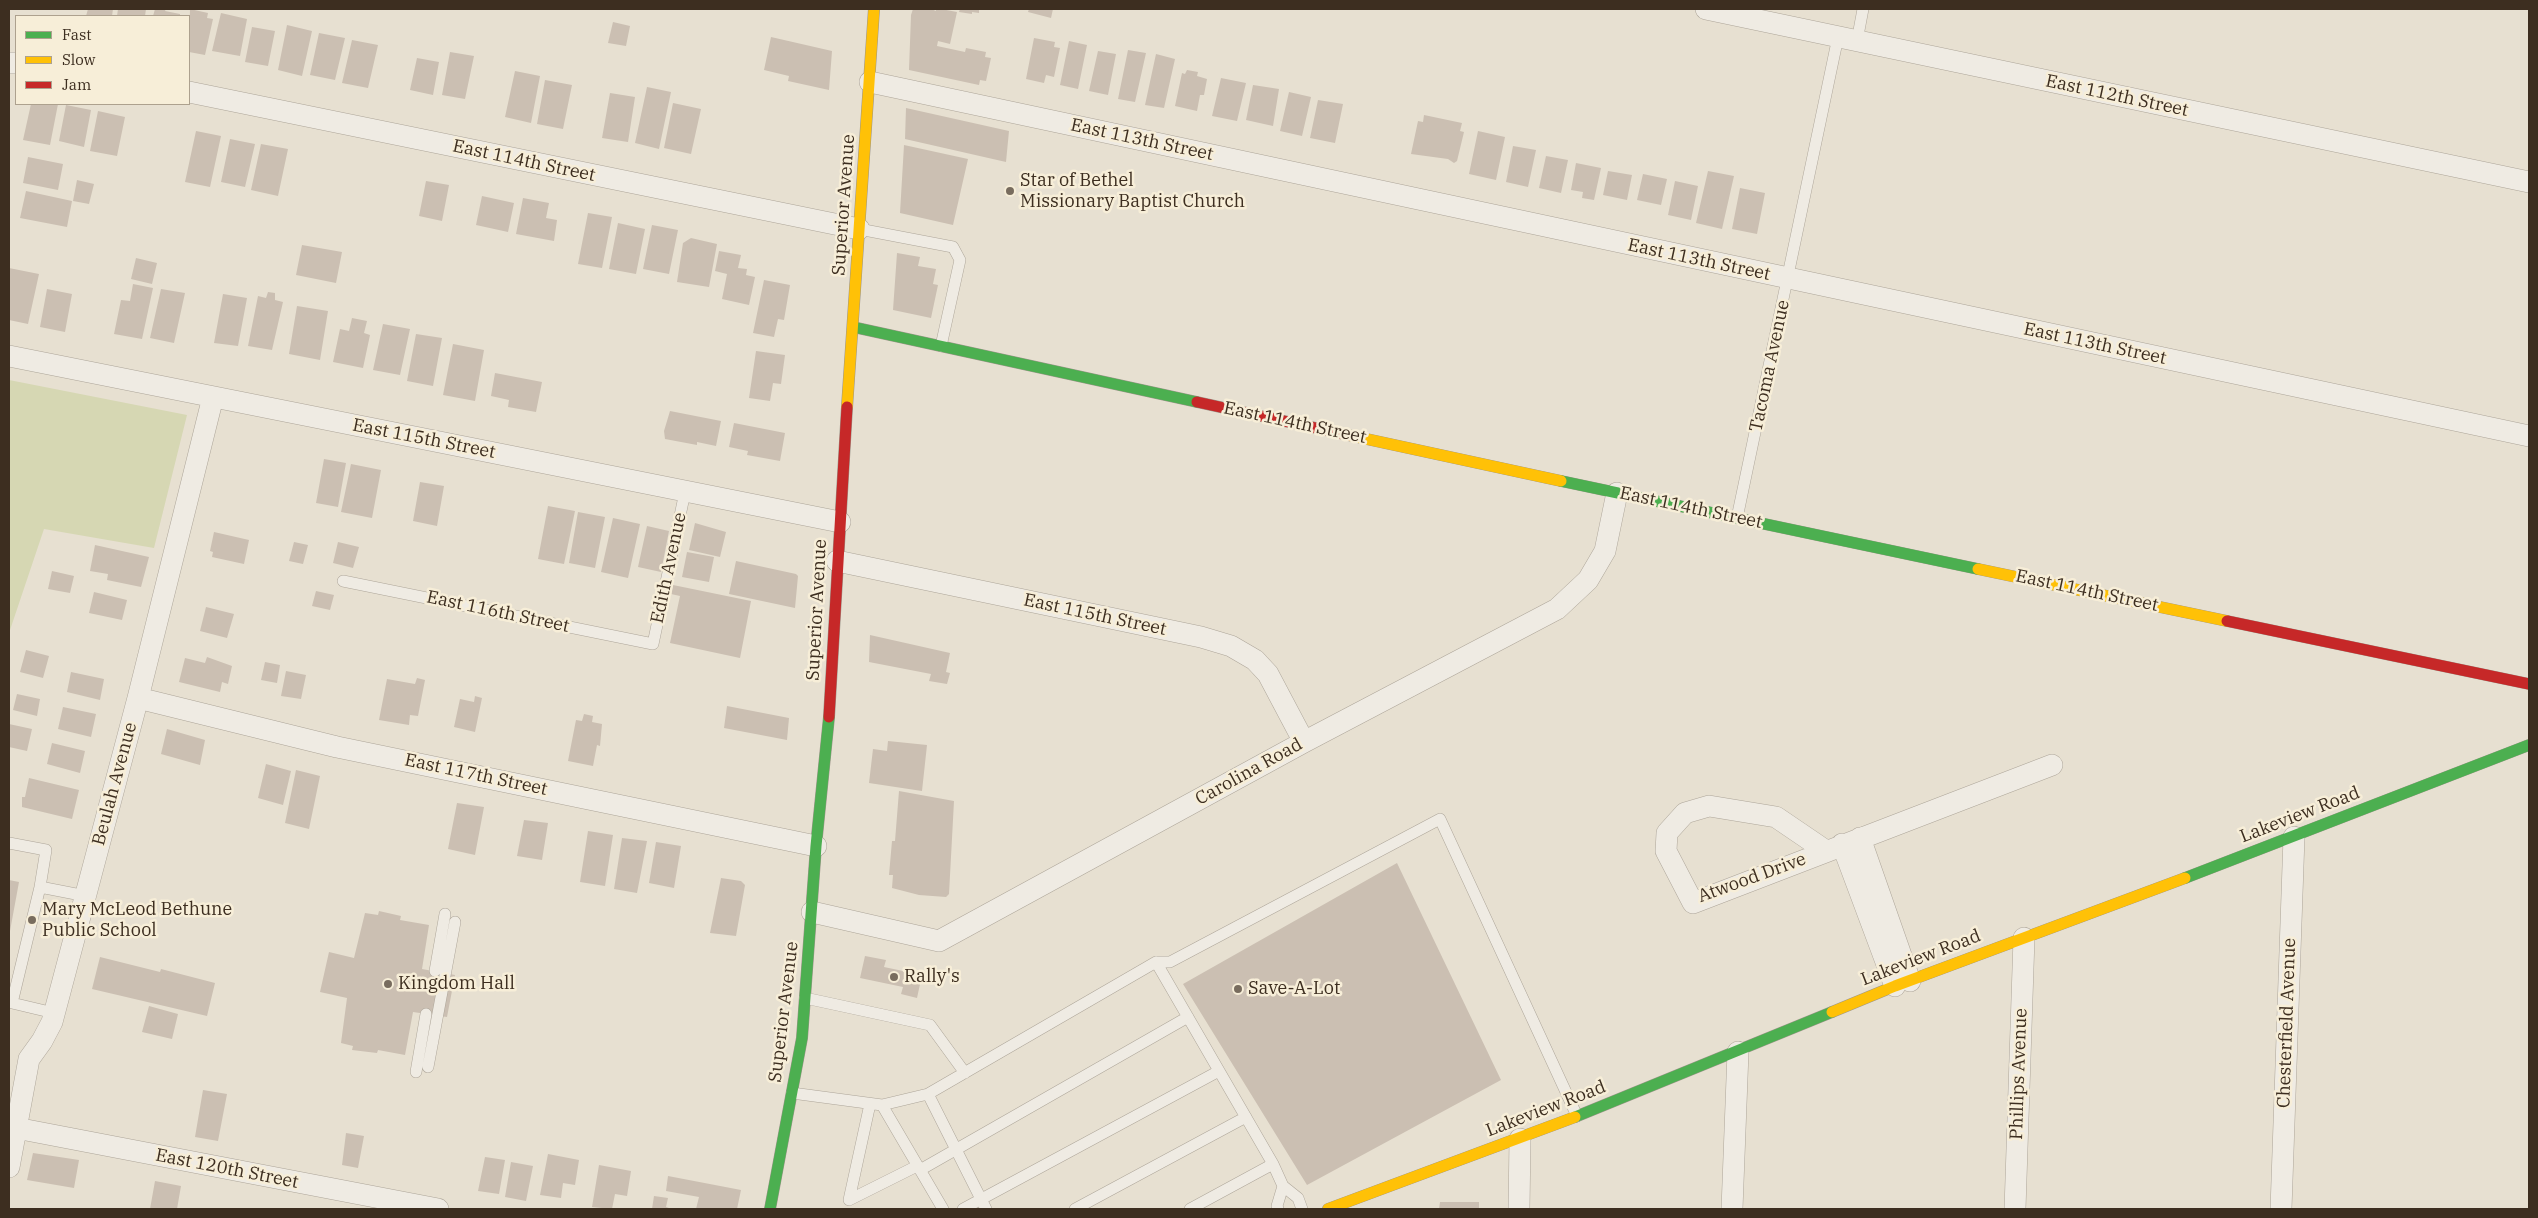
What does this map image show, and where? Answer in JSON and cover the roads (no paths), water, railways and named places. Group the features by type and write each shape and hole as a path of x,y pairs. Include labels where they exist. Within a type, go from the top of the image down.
{"street":[{"name":"Superior Avenue","path":"770,1209 802,1038 816,846 830,703 837,561 874,9"},
{"name":"East 112th Street","path":"1706,9 2529,182"},
{"name":"East 113th Street","path":"870,82 2529,436"},
{"name":"East 114th Street","path":"190,92 859,229"},
{"name":"East 114th Street","path":"853,327 1617,493 2529,684"},
{"name":"East 115th Street","path":"9,356 840,522"},
{"name":"Beulah Avenue","path":"9,1167 29,1059 48,1032 54,1013 138,698 213,397"},
{"name":"Carolina Road","path":"812,912 939,941 1304,742 1557,609 1588,580 1605,551 1617,493"},
{"name":"East 115th Street","path":"837,561 1201,637 1231,646 1255,660 1268,674 1304,742"},
{"name":"East 117th Street","path":"138,698 337,747 816,846"},
{"name":"Lakeview Road","path":"1328,1209 1520,1139 1738,1052 1902,983 2294,837 2529,745"},
{"name":"Atwood Drive","path":"1842,844 1776,817 1709,806 1685,813 1667,833 1666,850 1694,903 1842,844 2052,765"},
{"name":"Chesterfield Avenue","path":"2281,1209 2294,837"},
{"path":"1842,844 1902,983"},
{"name":"Phillips Avenue","path":"2015,1209 2024,938"},
{"path":"1732,1209 1738,1052"},
{"name":"East 120th Street","path":"16,1128 438,1209"},
{"path":"1519,1209 1520,1139"}],"lane":[{"name":"Tacoma Avenue","path":"1737,518 1789,279 1847,39 1863,9"},
{"path":"859,229 953,247 960,260 941,346"},
{"name":"Edith Avenue","path":"653,644 685,492"},
{"name":"East 116th Street","path":"343,580 653,644"},
{"path":"792,1093 876,1104 928,1094 1156,962 1170,962 1440,819 1577,1116"},
{"path":"9,843 46,850 40,886 12,1003 54,1013"},
{"path":"40,886 86,896"},
{"path":"435,971 446,914"},
{"path":"428,1067 455,922"},
{"path":"1156,962 1273,1164 1283,1186 1298,1198 1302,1209"},
{"path":"805,998 930,1026 965,1073"},
{"path":"416,1072 426,1014"},
{"path":"876,1104 850,1200 955,1151 1188,1017"},
{"path":"963,1209 983,1204 1219,1071"},
{"path":"928,1094 983,1204"},
{"path":"876,1104 919,1168 943,1209"},
{"path":"1075,1209 1246,1117"},
{"path":"1190,1209 1273,1164"},
{"path":"1278,1209 1277,1206 1283,1186"}],"place":[{"name":"Star of Bethel Missionary Baptist Church","path":"1010,191"},
{"name":"Mary McLeod Bethune Public School","path":"32,920"},
{"name":"Rally's","path":"894,977"},
{"name":"Kingdom Hall","path":"388,984"},
{"name":"Save-A-Lot","path":"1238,989"}]}
